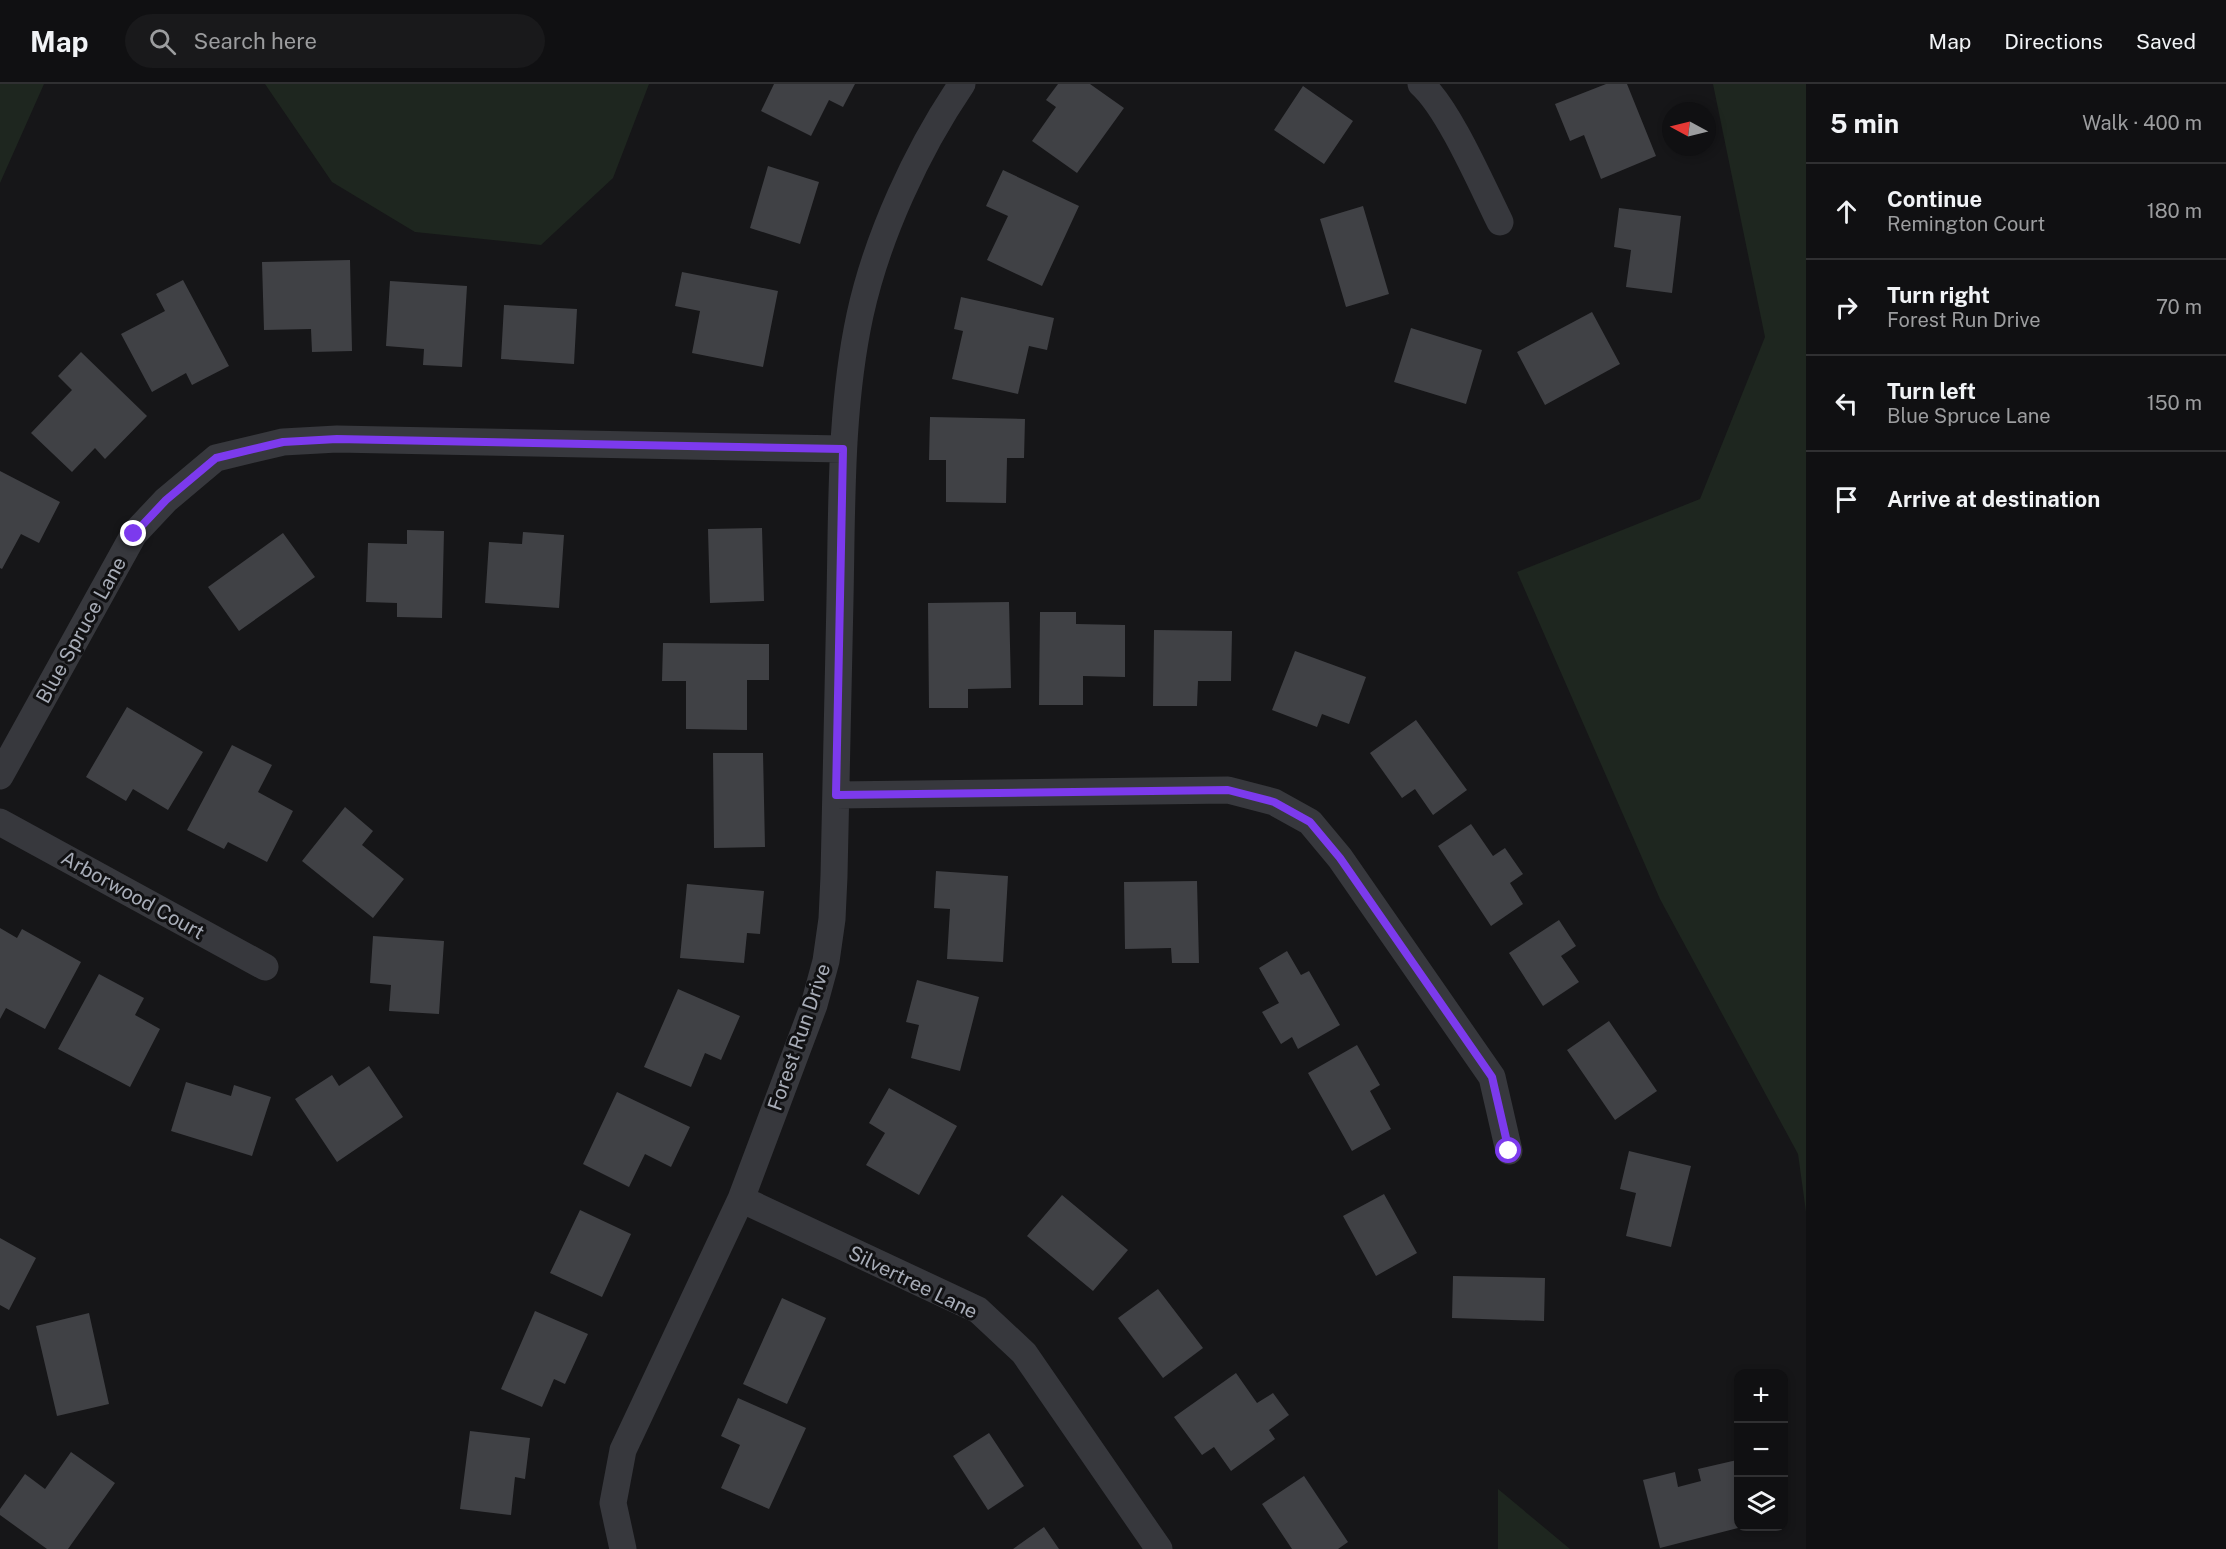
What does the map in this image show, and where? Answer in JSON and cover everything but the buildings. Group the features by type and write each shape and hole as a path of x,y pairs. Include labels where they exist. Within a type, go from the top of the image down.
{"street":[{"name":"Forest Run Drive","path":"622,1549 613,1503 623,1450 741,1199 814,1005 826,962 832,919 843,449 860,315 872,273 902,193 931,134 962,84"},
{"path":"1421,84 1428,90 1455,133 1500,222"},
{"name":"Blue Spruce Lane","path":"0,776 134,534 166,500 216,458 283,442 337,439 843,449"},
{"path":"836,795 1228,790 1274,802 1310,822 1340,858 1492,1077 1509,1151"},
{"name":"Arborwood Court","path":"0,822 265,968"},
{"name":"Silvertree Lane","path":"741,1199 978,1310 1024,1353 1159,1549"}],"shaded area":[{"path":"0,84 44,84 0,183"},
{"path":"265,84 649,84 613,178 541,245 415,232 332,182"},
{"path":"1713,84 1806,84 1806,1212 1798,1154 1660,899 1517,572 1700,499 1765,337"},
{"path":"1498,1489 1570,1549 1498,1549"}],"route":[{"path":"134,534 166,500 216,458 283,442 337,439 843,449 836,795 1228,790 1274,802 1310,822 1340,858 1492,1077 1509,1151"}]}
